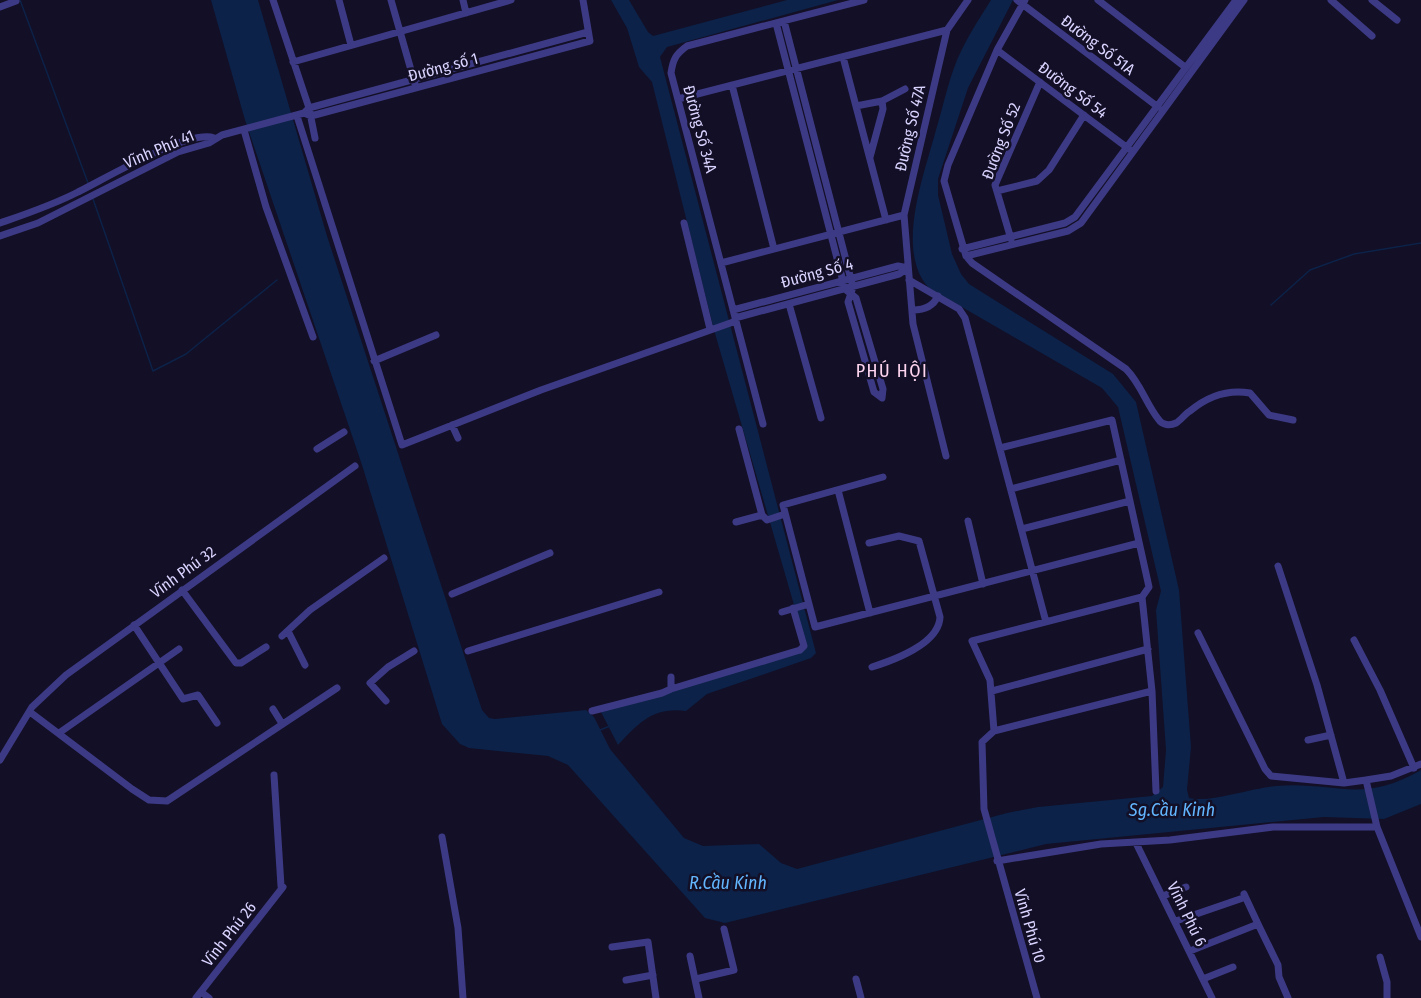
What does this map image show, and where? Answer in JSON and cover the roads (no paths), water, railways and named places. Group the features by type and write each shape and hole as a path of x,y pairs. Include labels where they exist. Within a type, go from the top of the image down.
{"street":[{"path":"273,0 293,62 302,114 374,361 402,445 541,390 711,328 789,303 899,274 908,268"},
{"path":"339,0 351,45"},
{"path":"391,0 416,88"},
{"path":"463,0 466,13"},
{"path":"293,62 511,0"},
{"path":"583,0 588,32"},
{"name":"Đường Số 34A","path":"763,424 671,73 677,54 687,46 864,0"},
{"name":"Đường Số 47A","path":"946,456 913,324 904,215 947,30 968,0"},
{"path":"1098,0 1185,67"},
{"path":"1160,108 1185,67 1236,0"},
{"path":"966,256 1065,223 1075,217 1244,0"},
{"path":"1330,0 1372,36"},
{"path":"1372,0 1383,3 1397,20"},
{"path":"0,8 16,1"},
{"path":"1021,1 997,50 948,165 944,181 962,249 966,256 981,270 1126,369 1137,381 1159,421 1165,424 1176,423 1207,400 1224,392 1238,391 1250,393 1269,415 1293,420"},
{"name":"Đường Số 51A","path":"1021,1 1160,108"},
{"path":"780,22 849,289 848,302 874,392 882,398 883,389 856,298 849,289"},
{"path":"678,99 947,30"},
{"name":"Đường số 1","path":"588,32 590,41 416,88 302,114 413,80 588,32"},
{"name":"Đường Số 54","path":"997,50 1130,149"},
{"path":"843,57 886,220"},
{"name":"Đường Số 52","path":"1011,241 995,185 1040,82"},
{"path":"732,85 774,249"},
{"path":"856,106 882,101 905,89"},
{"path":"870,158 883,109 882,101"},
{"path":"214,138 302,114"},
{"path":"302,114 315,138"},
{"path":"997,191 1037,181 1049,170 1084,116"},
{"path":"246,129 266,207 313,337"},
{"name":"Vĩnh Phú 41","path":"0,224 86,188 174,144 209,135 214,138 209,142 178,152 38,223 0,236"},
{"path":"86,188 89,197"},
{"path":"721,263 904,215"},
{"path":"684,223 711,328"},
{"path":"962,249 1011,241"},
{"name":"Đường Số 4","path":"733,310 898,266 908,268"},
{"path":"909,280 959,309 965,318 1046,622"},
{"path":"913,310 924,310 935,303 938,297"},
{"path":"789,303 820,418"},
{"path":"374,361 436,335"},
{"path":"1000,448 1112,420 1149,587 1143,597 1152,691 1156,791"},
{"path":"452,425 458,438"},
{"path":"739,429 764,517"},
{"path":"317,449 344,432"},
{"path":"1011,489 1121,460"},
{"name":"Vĩnh Phú 32","path":"0,760 31,710 66,675 355,466"},
{"path":"883,477 783,505 783,515 815,627 1139,543"},
{"path":"838,490 870,613"},
{"path":"1022,529 1130,501"},
{"path":"736,522 783,515"},
{"path":"968,521 983,584"},
{"path":"868,543 899,536 919,541 940,621 934,633 908,652 872,667"},
{"path":"452,594 550,553"},
{"path":"305,665 285,633 310,610 384,558"},
{"path":"1278,566 1344,783"},
{"path":"182,590 236,663 240,663 266,646"},
{"path":"468,651 659,592"},
{"path":"1143,597 972,641 980,654 992,691 994,731 1152,691"},
{"path":"782,612 807,604"},
{"path":"592,711 645,698 800,650 804,646 794,608"},
{"path":"134,625 183,699 198,695 216,723"},
{"path":"1198,633 1265,769 1272,776 1344,783 1390,776 1417,766 1354,640"},
{"path":"59,733 179,649"},
{"path":"992,691 1148,649"},
{"path":"386,701 370,683 388,667 414,651"},
{"path":"671,677 671,689"},
{"path":"31,710 140,795 149,800 167,801 281,722 336,688"},
{"path":"273,709 281,722"},
{"name":"Vĩnh Phú 10","path":"994,731 984,738 981,747 984,811 1037,998"},
{"path":"1308,740 1331,735"},
{"name":"Vĩnh Phú 26","path":"198,995 282,886 274,775"},
{"path":"1366,780 1376,825 1419,924 1421,937"},
{"path":"996,858 1101,844 1136,843 1274,827 1376,825"},
{"path":"442,837 458,928 464,998"},
{"name":"Vĩnh Phú 6","path":"1136,843 1212,998"},
{"path":"1163,896 1186,887"},
{"path":"1176,921 1244,896 1278,965 1288,998"},
{"path":"1190,951 1258,924"},
{"path":"696,979 734,970 724,929"},
{"path":"612,947 648,942 656,998"},
{"path":"690,956 699,998"},
{"path":"1380,957 1387,982 1386,998"},
{"path":"1203,979 1233,967"},
{"path":"626,980 652,975"},
{"path":"856,979 861,998"},
{"path":"198,995 209,998"}],"water":[{"name":"R.Cầu Kinh","path":"211,0 258,0 327,236 482,710 489,718 586,710 594,717 610,749 684,838 703,846 759,844 781,863 797,869 1007,813 1038,807 1152,796 1163,787 1166,750 1156,610 1161,591 1118,407 1102,388 929,288 919,272 914,254 915,211 957,60 991,0 1013,0 968,88 938,179 938,195 952,254 961,274 969,284 1113,374 1136,402 1179,590 1191,747 1187,790 1189,798 1208,799 1276,786 1297,785 1348,789 1381,787 1400,781 1421,770 1421,804 1384,819 1324,817 1046,844 725,923 705,918 568,765 548,756 469,748 460,744 442,724 362,465 245,120"},
{"path":"611,0 629,0 648,32 653,36 787,0 838,0 667,47 660,57 816,653 811,658 707,694 686,711 665,711 656,714 640,723 618,745 601,712 806,646 714,330 652,82 639,67 627,28"}],"waterway":[{"path":"20,0 88,183"},
{"path":"93,199 153,371 186,354 277,280"},
{"path":"1271,305 1310,270 1354,254 1421,243"},
{"path":"600,730 610,726"}],"district":[{"name":"PHÚ HỘI","path":"892,371"}],"water label":[{"name":"Sg.Cầu Kinh","path":"1172,810"}]}
